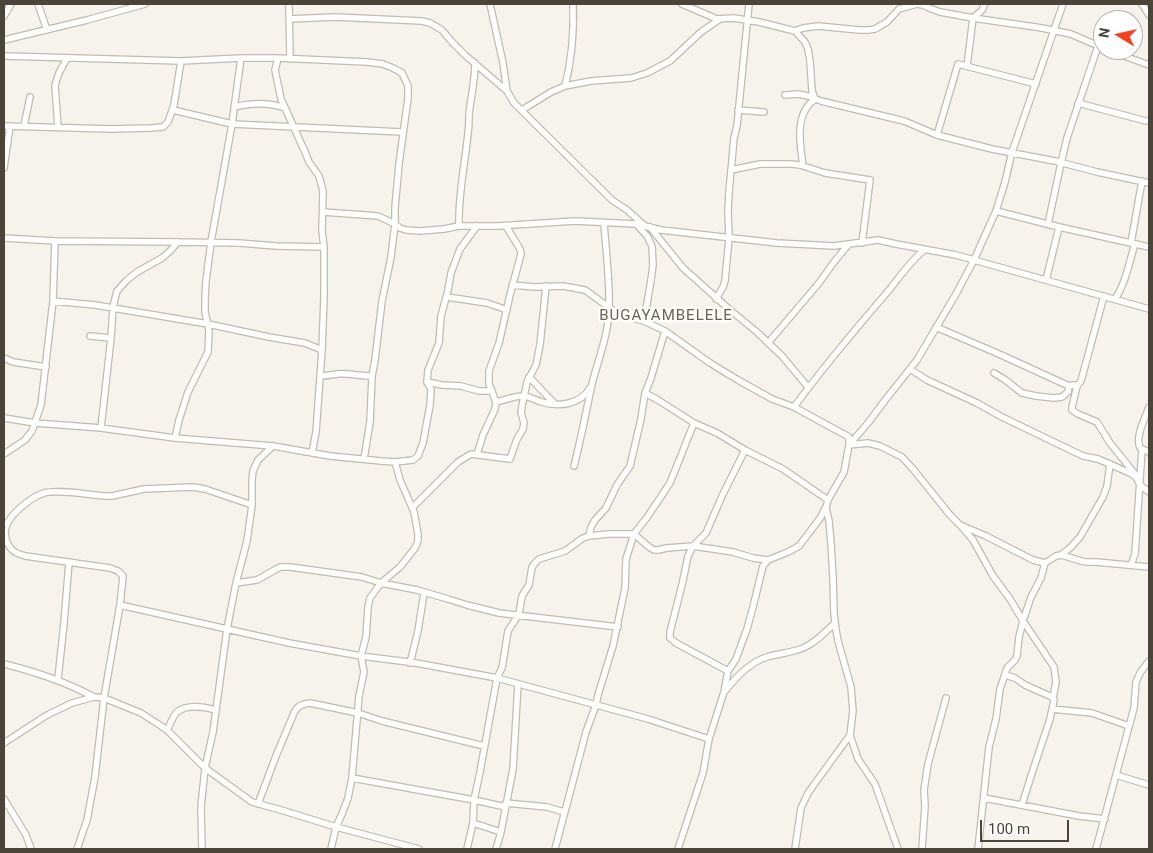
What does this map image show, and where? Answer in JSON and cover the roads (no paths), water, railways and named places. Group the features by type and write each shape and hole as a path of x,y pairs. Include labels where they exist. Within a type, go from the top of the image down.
{"street":[{"path":"4,16 11,4"},
{"path":"38,4 46,30"},
{"path":"4,40 145,4"},
{"path":"289,4 290,59"},
{"path":"490,4 507,91"},
{"path":"565,86 571,59 573,4"},
{"path":"682,4 720,19 734,18 795,31 806,42 814,98 805,112 800,125 803,166"},
{"path":"716,299 725,281 729,238 728,211 731,170 749,4"},
{"path":"795,31 818,26 859,30 875,29 886,22 899,9 917,4 940,12 1071,34 1093,44"},
{"path":"967,66 973,18 982,10 985,4"},
{"path":"849,445 910,369 930,340 974,260 996,211 1012,152 1063,4"},
{"path":"1142,4 1149,14"},
{"path":"289,19 335,17 422,21 442,30 452,42 507,91 514,103 612,200 647,226 682,268 782,356 808,387"},
{"path":"522,110 550,92 565,86 590,81 631,78 648,73 670,61 701,32 720,19"},
{"path":"4,56 181,61 278,58 367,62 383,64 402,73 408,86 407,104 402,132 395,224 372,376 370,422 364,459"},
{"path":"58,127 55,85 67,58"},
{"path":"175,438 188,392 208,352 209,341 205,298 211,242 232,124 241,58"},
{"path":"278,58 275,70 285,108 309,162 317,171 323,191 324,298 322,350 316,432 312,453"},
{"path":"1048,224 1061,163 1078,103 1095,60"},
{"path":"1135,60 1149,65"},
{"path":"4,168 7,126 112,129 161,127 166,125 172,110 181,61"},
{"path":"459,226 463,168 475,77 475,63"},
{"path":"938,135 958,64 1036,84"},
{"path":"785,95 798,94 842,107 904,121 938,135 1149,183"},
{"path":"24,126 30,97"},
{"path":"234,107 269,103 285,108"},
{"path":"1078,103 1146,121"},
{"path":"172,110 232,124 402,132"},
{"path":"738,110 764,112"},
{"path":"731,170 760,164 791,164 825,173 870,180 862,243"},
{"path":"1115,299 1124,279 1133,243 1142,181"},
{"path":"996,211 1149,247"},
{"path":"322,212 378,216 406,230 575,221 636,224 661,230 777,243 825,246 848,245 878,240 956,255 1149,309"},
{"path":"574,466 592,385 606,335 609,309 604,223"},
{"path":"636,224 647,236 652,246 652,280 644,321"},
{"path":"4,418 175,438 273,446 364,459 395,462 413,460 420,454 423,443 430,405 431,389 427,382 428,370 439,343 441,316 447,297 451,273 460,249 476,226"},
{"path":"477,454 495,409 496,402 489,384 489,371 500,343 512,285 521,254 506,226"},
{"path":"1046,280 1059,227"},
{"path":"4,238 55,241 211,242 324,247"},
{"path":"4,454 25,440 32,431 41,405 53,301 55,241"},
{"path":"101,428 113,307 117,291 120,286 137,272 162,258 178,242"},
{"path":"768,343 819,283 848,245"},
{"path":"794,407 808,387 889,291 905,268 924,250"},
{"path":"512,285 535,287 563,286 585,290 609,309 618,314 644,321 665,331 738,380 772,399 794,407 849,437 844,472 828,500 821,517 799,546 768,560 764,564 753,607 736,658 728,670 703,773 678,849"},
{"path":"412,508 458,462 471,454 510,459 517,439 523,429 524,422 521,412 529,377 536,365 546,286"},
{"path":"1104,296 1072,410 1096,422 1118,453 1133,470 1140,484 1149,492"},
{"path":"447,297 487,303 507,310"},
{"path":"53,301 113,307 208,324 305,343 322,350"},
{"path":"936,327 1069,386 1078,386"},
{"path":"589,536 595,520 606,508 617,485 630,466 645,393 665,331"},
{"path":"90,336 111,338"},
{"path":"4,358 13,362 46,367"},
{"path":"910,369 928,380 1084,456 1110,464 1136,476"},
{"path":"994,373 1022,392 1036,396 1062,397 1068,392 1069,386"},
{"path":"320,376 342,374 372,376"},
{"path":"529,377 554,403"},
{"path":"427,382 461,386 479,392 492,391"},
{"path":"496,402 524,396 544,403 564,404 576,401 587,394 592,385"},
{"path":"645,393 694,423 717,433 783,469 828,500"},
{"path":"1131,565 1135,554 1140,484 1142,450 1139,446 1139,438 1149,407"},
{"path":"555,849 586,732 596,705 618,627 625,588 626,559 634,534 670,483 694,423"},
{"path":"849,445 868,443 880,446 902,457 913,468 950,515 973,540 993,576 1054,667 1056,682 1054,702 1022,805"},
{"path":"202,849 202,806 205,768 216,710 227,629 247,541 252,505 252,480 258,460 273,446"},
{"path":"728,670 676,643 670,638 670,632 687,560 693,546 706,533 723,494 746,450"},
{"path":"1142,450 1149,452"},
{"path":"331,849 336,827 348,798 352,778 359,696 364,672 361,656 366,637 370,598 381,583 400,567 415,548 418,541 412,508 400,480 395,462"},
{"path":"978,849 989,747 996,719 1000,689 1007,668 1017,656 1019,637 1031,597 1041,578 1045,563 1061,555 1080,536 1108,486 1110,464"},
{"path":"77,849 86,820 95,777 104,698 123,576 118,571 110,568 26,556 14,552 8,546 4,532 7,523 28,501 50,492 112,496 144,488 194,487 252,505"},
{"path":"826,508 831,543 835,623 853,701 850,735 858,759 875,784 898,849"},
{"path":"960,525 1033,560 1045,563"},
{"path":"467,849 484,746 497,678 502,668 508,631 519,614 522,596 529,585 532,568 536,562 565,551 583,538 617,533 634,534 654,550 693,546 768,560"},
{"path":"1061,555 1086,562 1149,567"},
{"path":"58,679 69,562"},
{"path":"236,583 257,580 283,566 362,578 417,590 499,613 618,627"},
{"path":"410,662 418,631 424,593"},
{"path":"120,605 288,643 497,678 710,738"},
{"path":"724,692 738,676 754,663 765,657 804,648 814,642 835,623"},
{"path":"1096,849 1134,708 1136,682 1149,661"},
{"path":"4,664 58,679 94,697 104,698 141,713 167,730 205,768 246,799 406,848 419,849"},
{"path":"1005,676 1015,678 1024,685 1053,698"},
{"path":"496,849 515,758 518,684"},
{"path":"4,743 47,715 72,703 94,697"},
{"path":"922,849 926,776 946,698"},
{"path":"258,804 297,707 310,703 358,713 390,723 484,746"},
{"path":"167,730 174,716 181,710 204,707 216,710"},
{"path":"1052,709 1092,713 1126,725 1129,724"},
{"path":"795,849 801,808 808,793 850,735"},
{"path":"1116,775 1149,785"},
{"path":"352,778 474,800 506,805 547,807 564,812"},
{"path":"984,798 1104,819"},
{"path":"4,799 26,835 31,849"},
{"path":"472,823 501,832"}],"district":[{"name":"BUGAYAMBELELE","path":"666,316"}]}
